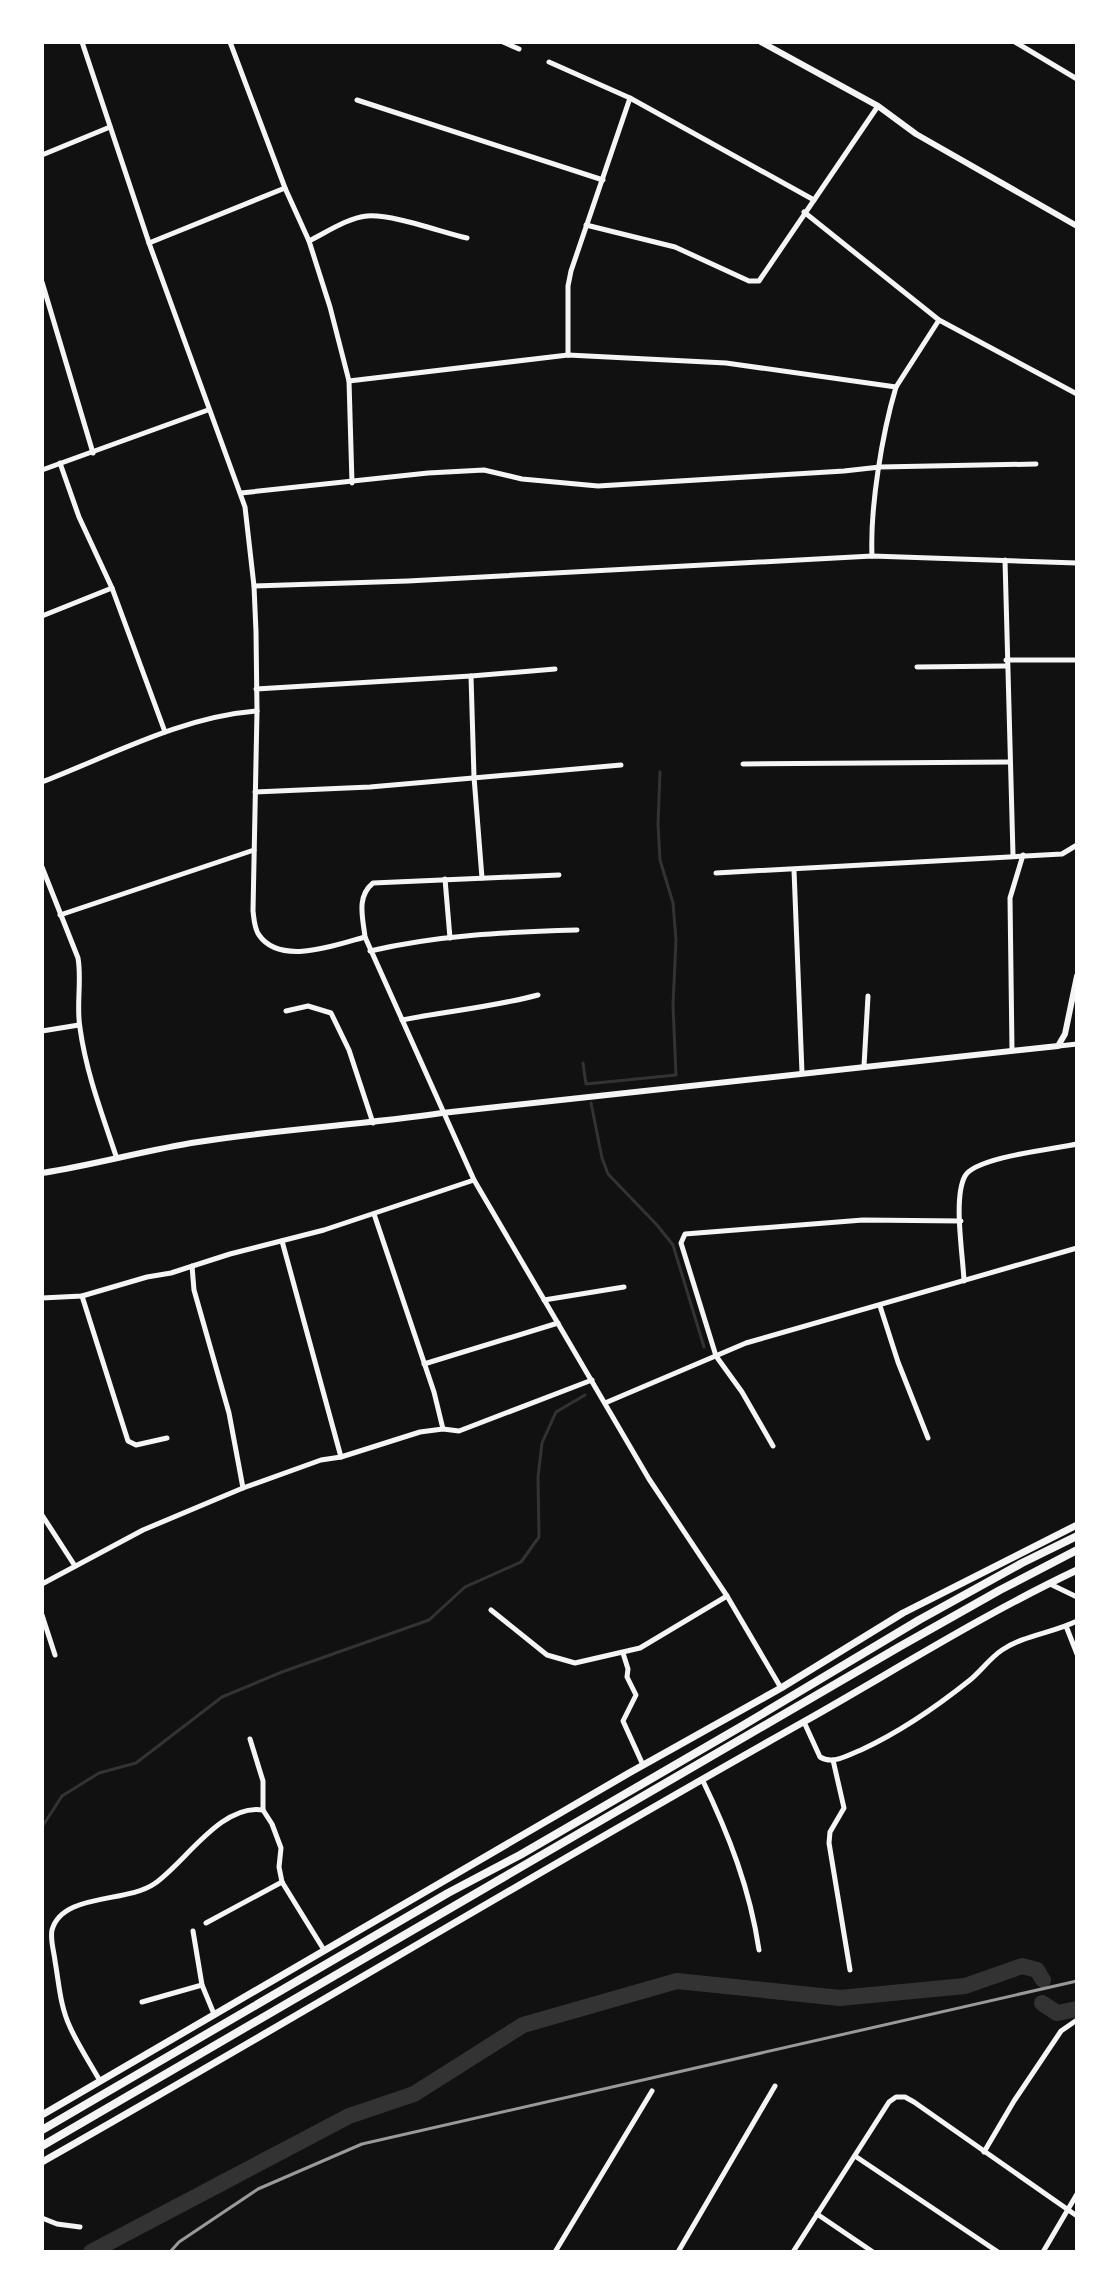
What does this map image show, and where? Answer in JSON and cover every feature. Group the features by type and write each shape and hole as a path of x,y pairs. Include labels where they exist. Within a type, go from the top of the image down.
{"highway":[{"path":"42,2130 742,1726 919,1620 1077,1536"},
{"path":"42,2146 899,1647 1077,1550"}],"main road":[{"path":"42,2115 781,1688 903,1613 1077,1525"},
{"path":"42,2162 975,1621 1077,1570"}],"street":[{"path":"82,42 149,243 241,493 254,586 257,711 253,911 257,932 268,945 283,951 365,937"},
{"path":"230,42 285,188 309,241 328,300 349,381 352,483"},
{"path":"503,42 519,49"},
{"path":"761,42 878,106 916,134 1077,226"},
{"path":"1015,42 1077,79"},
{"path":"549,62 630,98 814,200"},
{"path":"568,355 568,286 630,98"},
{"path":"357,100 603,180"},
{"path":"586,225 675,247 755,282 763,278 804,212 878,106"},
{"path":"42,155 110,127"},
{"path":"149,243 285,188"},
{"path":"804,212 939,320 1077,394"},
{"path":"309,241 353,219 368,216 467,238"},
{"path":"42,282 93,453"},
{"path":"872,556 871,533 880,467 896,387 939,320"},
{"path":"349,381 568,355 726,363 896,387"},
{"path":"42,470 208,410"},
{"path":"60,463 84,528 112,588 165,732"},
{"path":"241,493 484,470 522,479 598,486 880,467 1036,464"},
{"path":"254,586 435,580 872,556 1077,563"},
{"path":"1005,560 1013,855"},
{"path":"42,616 112,588"},
{"path":"917,667 1077,660"},
{"path":"256,689 555,669"},
{"path":"471,676 474,777 482,878"},
{"path":"42,782 165,732 218,715 257,711"},
{"path":"743,764 1010,762"},
{"path":"255,792 370,787 621,765"},
{"path":"716,873 1062,854 1077,845"},
{"path":"60,915 254,850"},
{"path":"1012,1050 1010,898 1023,855"},
{"path":"42,867 80,972 79,1025 88,1069 116,1156"},
{"path":"793,870 802,1073"},
{"path":"559,875 373,883 361,900 365,937 474,1180 649,1479 727,1596 781,1688"},
{"path":"445,879 450,938"},
{"path":"370,951 488,932 577,930"},
{"path":"1058,1046 1065,1034 1077,976"},
{"path":"402,1020 451,1010 493,1006 538,995"},
{"path":"864,1066 868,996"},
{"path":"286,1011 308,1006 331,1013 349,1050 373,1124"},
{"path":"42,1031 79,1025"},
{"path":"42,1173 116,1156 277,1132 373,1124 442,1113 1077,1044"},
{"path":"964,1281 960,1198 964,1177 973,1168 987,1162 1077,1144"},
{"path":"42,1298 82,1296 192,1266 374,1214 474,1180"},
{"path":"374,1214 443,1429"},
{"path":"773,1446 742,1392 716,1356 681,1243 685,1234 863,1220 961,1221"},
{"path":"282,1241 341,1457"},
{"path":"605,1403 746,1343 1077,1248"},
{"path":"192,1266 194,1290 229,1413 243,1488"},
{"path":"544,1300 624,1287"},
{"path":"82,1296 128,1441 136,1445 167,1438"},
{"path":"880,1306 928,1438"},
{"path":"424,1364 558,1323"},
{"path":"42,1584 143,1530 243,1488 321,1460 341,1457 420,1432 443,1429 459,1431 592,1380"},
{"path":"42,1515 75,1566"},
{"path":"1049,1583 1077,1597"},
{"path":"491,1610 547,1655 575,1663 623,1653 657,1639 727,1596"},
{"path":"42,1615 55,1655"},
{"path":"804,1722 817,1755 826,1761 833,1760 897,1733 932,1711 976,1675 998,1652 1010,1645 1077,1621"},
{"path":"1066,1626 1077,1654"},
{"path":"623,1653 628,1668 627,1677 636,1695 623,1717 623,1725 643,1765"},
{"path":"250,1739 263,1781 263,1810 281,1848 279,1867 282,1882 324,1950"},
{"path":"833,1760 844,1808 830,1832 829,1843 850,1970"},
{"path":"702,1778 735,1851 759,1950"},
{"path":"100,2081 70,2027 63,2007 51,1936 59,1916 83,1904 143,1890 154,1884 223,1822 246,1812 263,1810"},
{"path":"206,1923 282,1882"},
{"path":"193,1931 202,1985 214,2014"},
{"path":"142,2002 202,1985"},
{"path":"984,2152 1061,2031 1077,2020"},
{"path":"678,2252 775,2086"},
{"path":"555,2252 652,2091"},
{"path":"793,2252 889,2102 900,2097 914,2102 1077,2216"},
{"path":"855,2156 998,2252"},
{"path":"1043,2252 1077,2194"},
{"path":"817,2214 873,2252"},
{"path":"42,2218 80,2227"}],"waterway":[{"path":"583,1063 586,1084 676,1075 673,1005 676,940 673,903 660,860 660,772"},
{"path":"591,1103 608,1174 673,1245 704,1347"},
{"path":"42,1827 62,1796 99,1773 136,1763 222,1697 282,1672 429,1620 465,1587 521,1562 539,1537 538,1477 542,1443 556,1412 585,1395"},
{"path":"91,2252 349,2116 414,2094 523,2025 677,1981 840,1998 965,1986 1022,1966 1037,1970 1043,1980"},
{"path":"1042,2003 1057,2013 1077,2009"}],"railway":[{"path":"170,2252 179,2242 258,2189 362,2144 1077,1981"}]}
